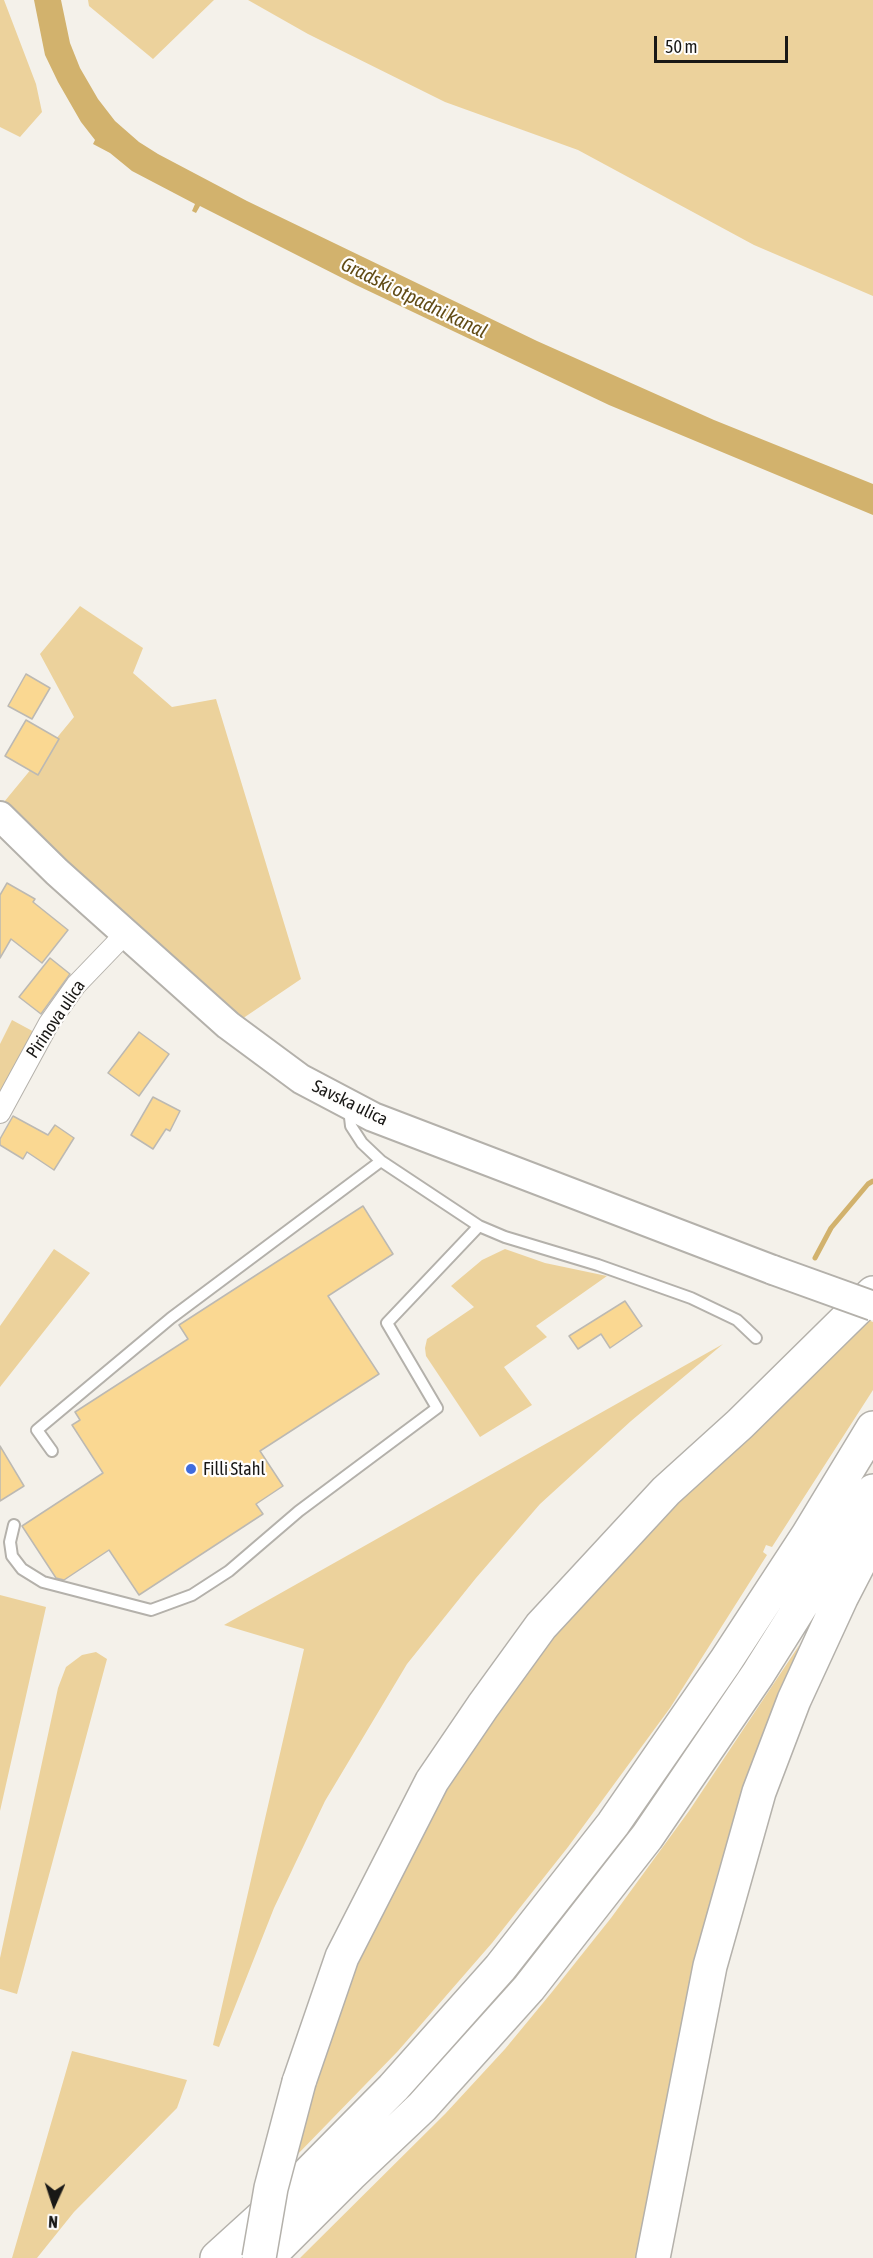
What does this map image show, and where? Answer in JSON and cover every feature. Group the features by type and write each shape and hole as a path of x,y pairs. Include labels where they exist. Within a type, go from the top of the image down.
{"highway":[{"path":"259,2258 271,2188 299,2082 342,1957 432,1781 541,1626 666,1491 740,1424 873,1293"},
{"path":"217,2258 293,2189 393,2088 507,1959 613,1824 725,1662 808,1535 873,1428"},
{"path":"267,2258 350,2175 422,2108 529,1988 647,1837 758,1674 873,1491"},
{"path":"653,2258 710,1966 759,1792 794,1700 841,1598 873,1536"},
{"path":"669,2258 680,2198 673,2155"}],"main road":[{"name":"Savska ulica","path":"0,816 57,872 228,1025 301,1079 349,1105 415,1133 873,1306"}],"street":[{"name":"Pirinova ulica","path":"0,1113 49,1023 76,985 125,934"}],"lane":[{"path":"349,1105 351,1126 362,1143 381,1161 479,1226 505,1238 598,1265 691,1298 737,1320 756,1338"},
{"path":"52,1450 38,1430 171,1318 381,1161"},
{"path":"14,1525 10,1542 12,1556 22,1569 43,1582 152,1610 192,1595 229,1572 298,1511 437,1408 387,1323 479,1226"}],"shaded area":[{"path":"0,0 4,0 36,84 42,112 20,137 0,127"},
{"path":"88,0 214,0 153,59 89,6"},
{"path":"248,0 873,0 873,296 754,245 578,150 445,102 308,34"},
{"path":"80,606 143,648 133,673 172,707 216,699 301,979 236,1023 127,924 4,802 74,717 40,654"},
{"path":"12,1020 38,1034 0,1101 0,1044"},
{"path":"54,1249 90,1273 0,1387 0,1326"},
{"path":"505,1249 545,1263 607,1276 536,1326 547,1337 504,1367 532,1405 480,1437 426,1356 425,1348 427,1339 474,1307 451,1286 482,1260"},
{"path":"868,1320 873,1322 873,1390 772,1547 766,1545 763,1552 767,1555 670,1708 568,1847 492,1943 398,2051 296,2156 319,2074 362,1949 439,1799 535,1654 645,1531"},
{"path":"723,1344 631,1421 540,1504 476,1578 407,1664 325,1801 274,1908 219,2047 213,2045 304,1649 224,1625"},
{"path":"0,1595 46,1607 0,1811"},
{"path":"800,1644 759,1746 718,1872 700,1939 639,2258 300,2258 445,2114 505,2049 552,1992 611,1918 689,1811"},
{"path":"96,1652 107,1659 17,1994 0,1989 0,1958 58,1688 66,1667 82,1655"},
{"path":"72,2051 187,2080 177,2108 74,2212 37,2258 12,2258"}],"water":[{"name":"Gradski otpadni kanal","path":"34,0 61,0 70,43 80,68 98,99 115,121 139,142 158,154 247,201 537,341 714,420 873,484 873,515 609,405 356,285 200,206 196,213 192,211 195,204 132,171 110,153 93,144 95,140 81,122 45,55"}],"building":[{"path":"26,674 50,688 32,719 8,706"},
{"path":"26,720 59,739 38,775 5,756"},
{"path":"7,883 35,899 33,902 68,930 42,963 11,939 0,958 0,895"},
{"path":"50,958 70,974 41,1014 19,997"},
{"path":"139,1032 169,1054 139,1096 108,1073"},
{"path":"153,1097 180,1111 170,1131 166,1129 153,1149 131,1135"},
{"path":"13,1116 48,1135 55,1125 74,1138 54,1170 27,1152 23,1159 0,1145 0,1139"},
{"path":"363,1206 393,1254 328,1296 379,1374 260,1451 283,1486 256,1504 263,1514 139,1595 109,1550 64,1580 56,1578 22,1526 103,1473 72,1425 80,1420 75,1412 188,1339 179,1325"},
{"path":"625,1301 642,1326 610,1348 601,1334 578,1349 569,1336"},
{"path":"0,1446 24,1486 0,1501"}],"waterway":[{"path":"815,1258 831,1228 873,1181"}],"place":[{"name":"Filli Stahl","path":"191,1469"}]}
